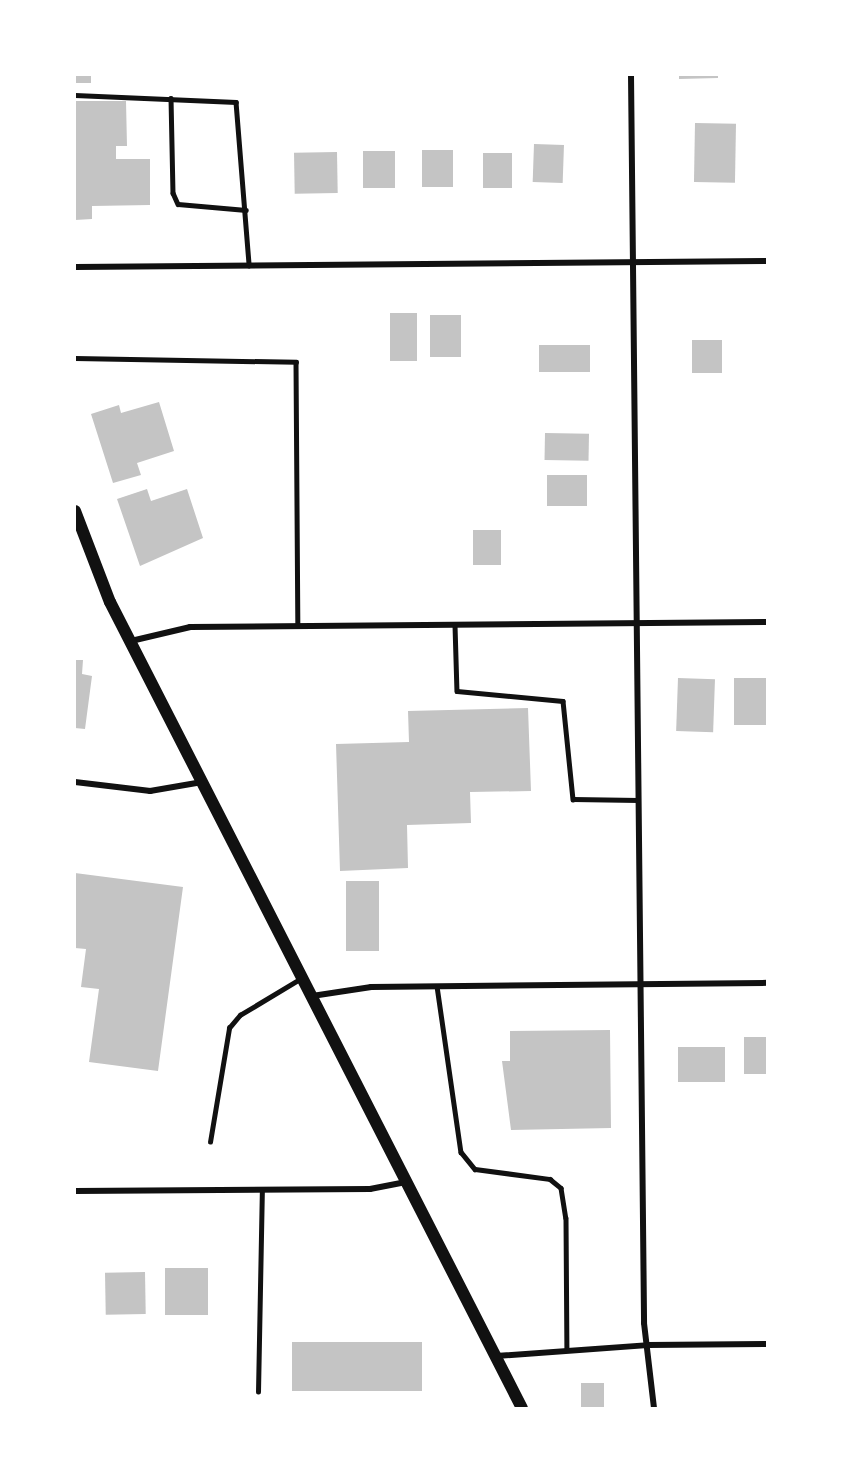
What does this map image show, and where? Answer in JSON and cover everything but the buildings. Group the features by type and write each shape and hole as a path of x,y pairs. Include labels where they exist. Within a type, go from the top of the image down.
{"main road":[{"path":"75,511 95,570 522,1408"}],"street":[{"path":"632,75 644,1323 654,1408"},
{"path":"75,267 767,261"},
{"path":"131,640 190,627 767,622"},
{"path":"75,782 150,791 202,782"},
{"path":"312,996 371,987 767,983"},
{"path":"75,1191 370,1189 407,1182"},
{"path":"496,1356 567,1348 767,1344"}],"lane":[{"path":"75,95 236,102 249,265"},
{"path":"171,98 173,193 178,204 246,210"},
{"path":"75,358 296,362 298,626"},
{"path":"454,625 457,691 563,701 573,799 638,800"},
{"path":"210,1142 229,1028 240,1015 302,978"},
{"path":"437,986 461,1152 476,1169 550,1179 561,1188 566,1218 567,1348"},
{"path":"258,1392 262,1191"}]}
